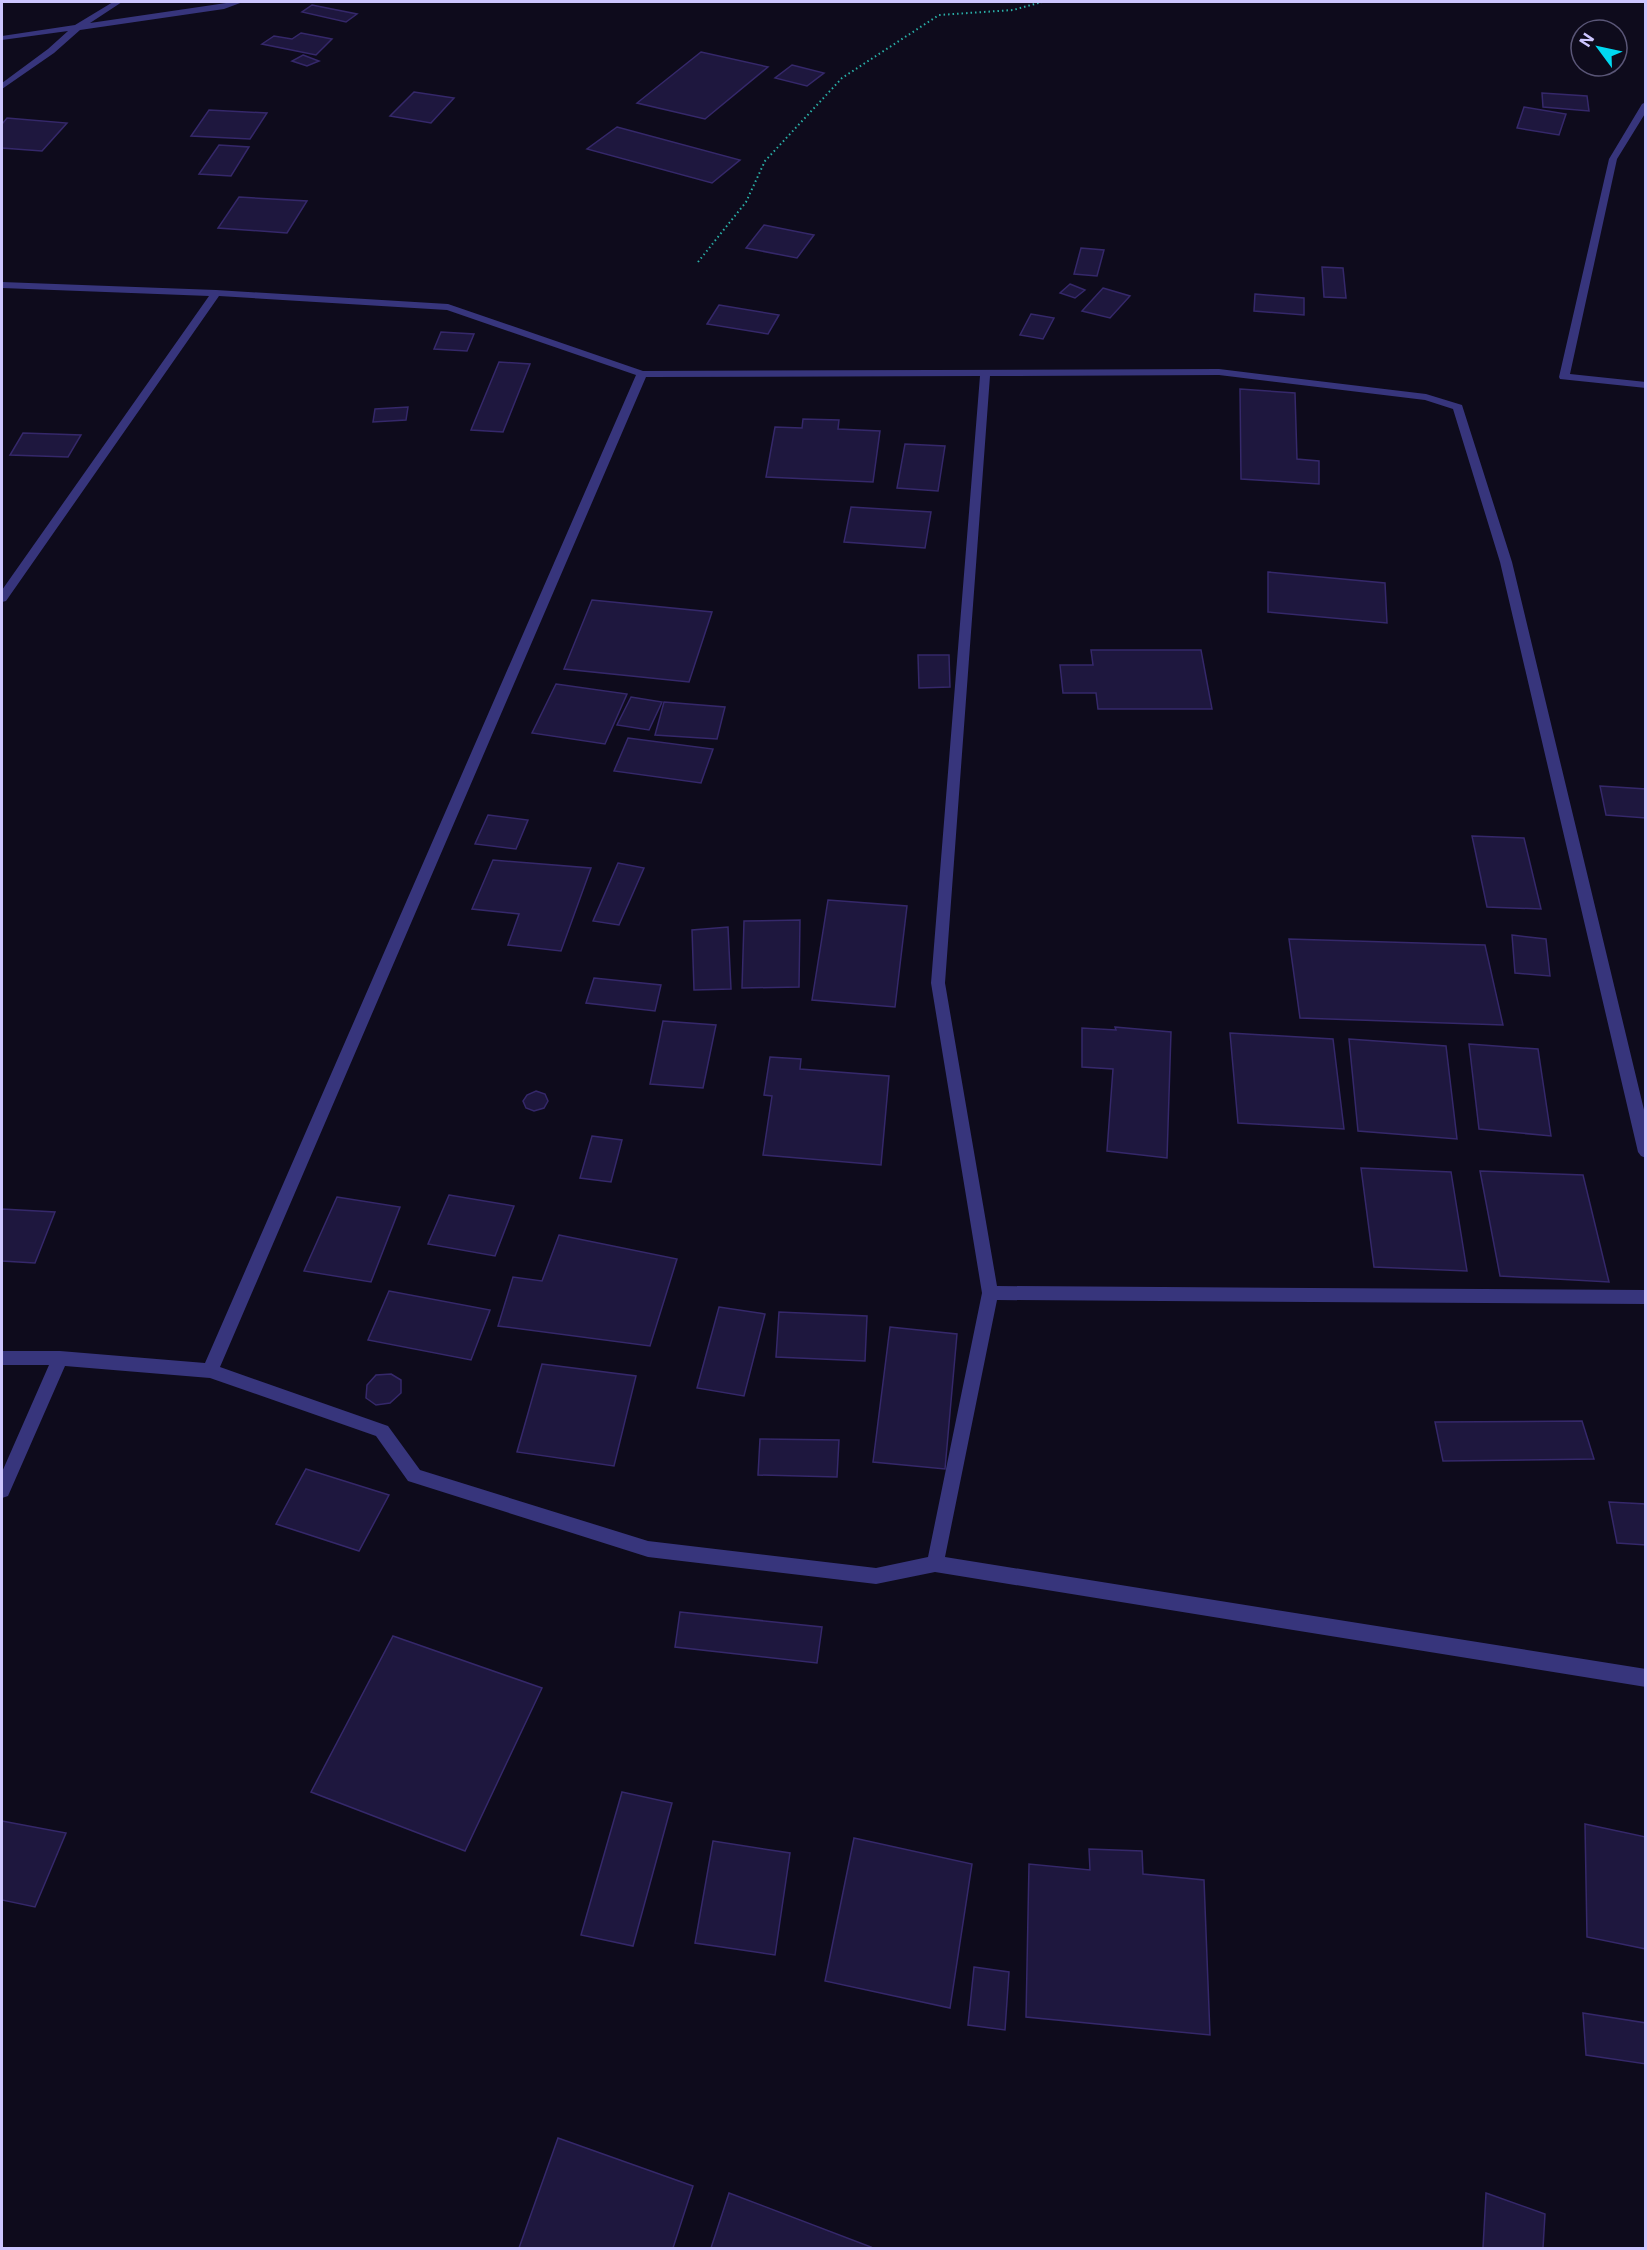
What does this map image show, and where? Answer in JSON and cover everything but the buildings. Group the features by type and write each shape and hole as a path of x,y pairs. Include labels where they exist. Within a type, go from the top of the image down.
{"street":[{"path":"2,87 51,51 75,29 118,2"},
{"path":"2,38 224,7 239,2"},
{"path":"1646,104 1613,159 1564,377 1646,385"},
{"path":"2,285 216,293 448,307 642,374 1219,372 1426,397 1458,407 1506,562 1646,1152"},
{"path":"2,598 216,293"},
{"path":"210,1371 642,374"},
{"path":"935,1564 990,1293 938,983 985,374"},
{"path":"990,1293 1646,1297"},
{"path":"2,1358 60,1358 210,1371 382,1431 414,1476 648,1549 876,1576 935,1564 1646,1678"},
{"path":"2,1490 60,1358"}],"path":[{"path":"698,262 746,202 765,161 842,78 939,15 1013,10 1042,2"}]}
